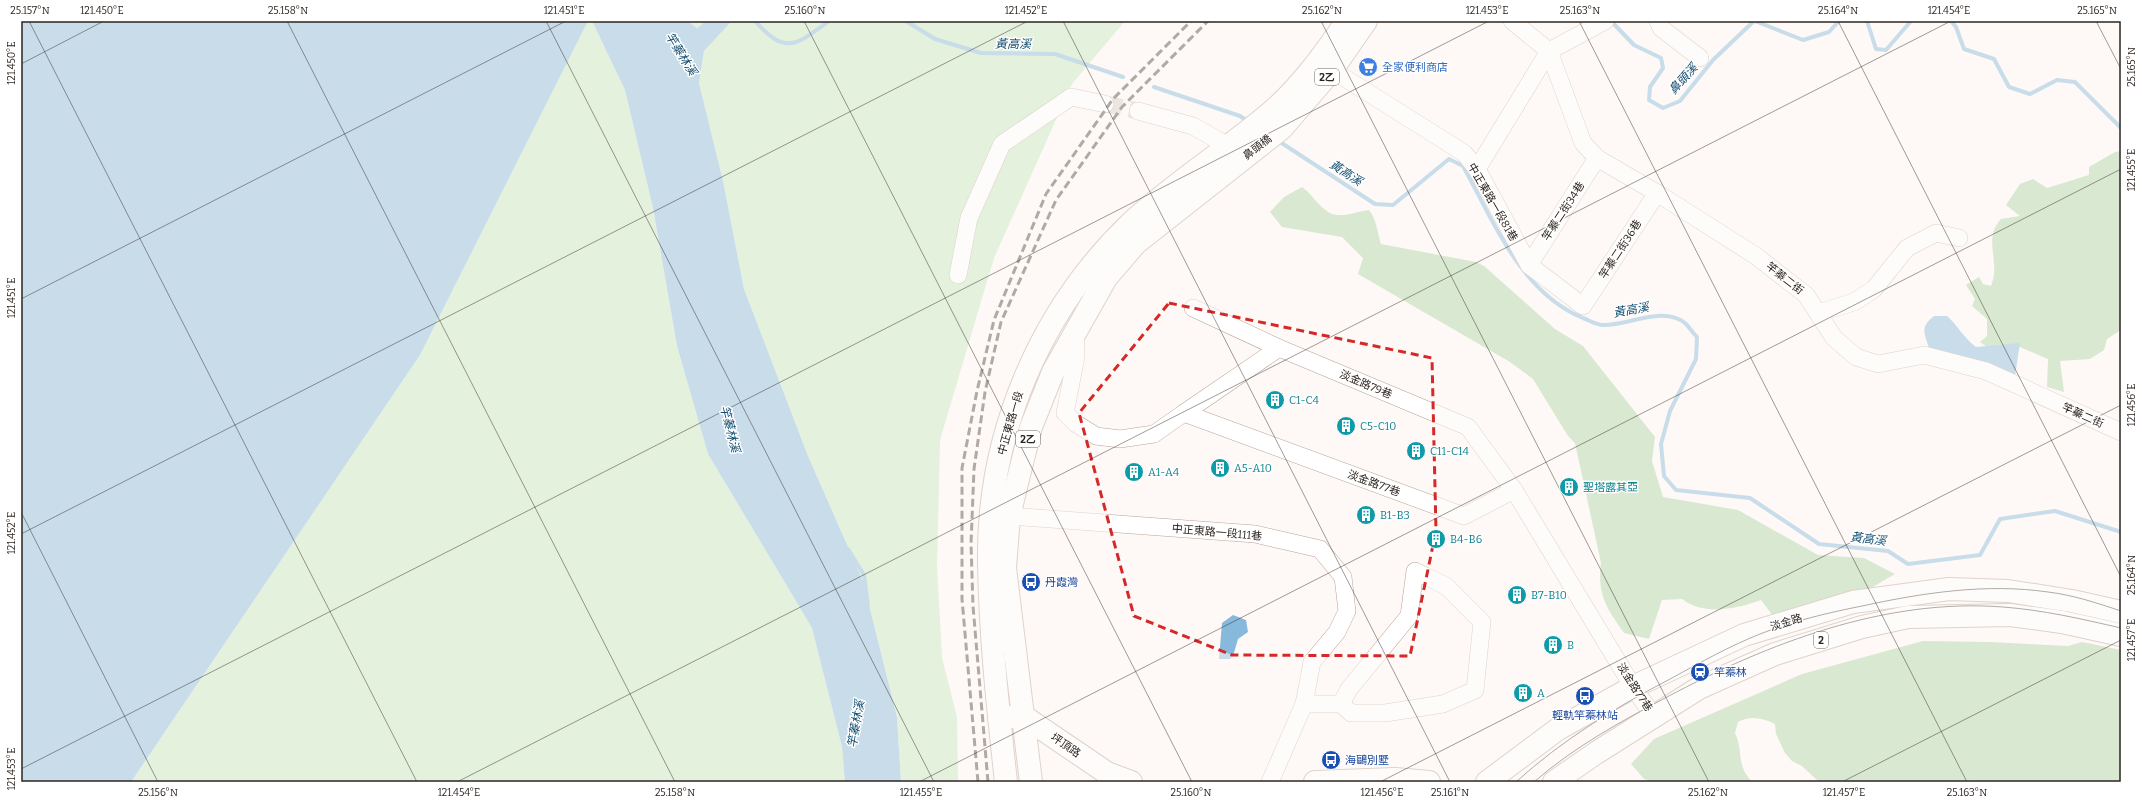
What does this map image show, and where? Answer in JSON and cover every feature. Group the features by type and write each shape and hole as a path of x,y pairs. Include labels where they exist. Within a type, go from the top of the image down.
{"main road":[{"name":"2乙","path":"1276,121 1301,83 1347,21"},
{"name":"2乙","path":"1276,121 1332,70 1366,21"},
{"name":"鼻頭橋","path":"1228,146 1276,121"},
{"name":"鼻頭橋","path":"1231,167 1276,121"},
{"name":"中正東路一段","path":"1006,782 999,718 989,561 991,514 998,465 1009,419 1027,370 1057,313 1090,265 1132,223 1170,190 1228,146"},
{"name":"中正東路一段","path":"1031,782 1006,568 1009,516 1031,427 1053,372 1075,330 1106,278 1136,243 1231,167"},
{"name":"淡金路","path":"1487,782 1558,729 1633,687 1744,635 1786,621 1853,602 1949,589 2008,591 2072,601 2121,612"},
{"name":"2","path":"1554,782 1596,752 1700,688 1775,654 1862,627 1908,617 2010,615 2062,622 2121,635"},
{"path":"999,718 1023,716"},
{"name":"坪頂路","path":"1023,716 1107,773 1131,782"},
{"path":"1315,782 1395,779 1429,782"}],"street":[{"path":"1512,21 1549,51"},
{"path":"1658,21 1661,28 1700,58"},
{"path":"1477,169 1549,51 1599,24"},
{"name":"竿蓁二街","path":"1549,51 1583,143 1597,158 1657,193 1756,256 1806,295 1834,338 1856,358 1878,364 1924,355 1986,372 2121,432"},
{"name":"中正東路一段81巷","path":"1332,70 1464,153 1477,169 1529,265 1583,306"},
{"path":"958,275 969,218 1002,144 1071,97 1105,104"},
{"path":"1138,111 1193,126 1228,146"},
{"name":"竿蓁二街34巷","path":"1529,265 1597,158"},
{"name":"竿蓁二街36巷","path":"1583,306 1657,193"},
{"path":"1818,313 1854,302 1874,290 1907,248 1936,232 1959,238"},
{"name":"淡金路79巷","path":"1192,308 1279,348 1468,427 1514,490"},
{"path":"1075,330 1076,357 1065,413 1076,424 1096,436 1120,439 1154,434 1279,348"},
{"name":"淡金路77巷","path":"1184,413 1464,516 1514,490 1633,687 1654,717"},
{"name":"中正東路一段111巷","path":"1009,516 1255,534 1320,549 1343,577 1347,611 1337,632 1312,662 1304,704 1270,782"},
{"path":"1304,704 1341,704 1351,713 1385,713 1443,704 1475,690 1482,622 1446,586 1414,571 1409,616 1349,689 1341,704"}],"highlighted area":[{"path":"1169,303 1302,329 1432,358 1436,531 1410,656 1232,655 1134,616 1079,413"}],"green space":[{"path":"588,21 592,21 625,90 653,208 677,346 708,454 812,628 842,747 845,782 131,782 420,355"},
{"path":"687,21 706,21 697,28"},
{"path":"728,21 1125,21 1072,84 994,258 940,440 937,566 942,658 957,717 958,782 901,782 897,717 863,581 808,456 744,289 723,181 699,83 704,51 730,23"},
{"path":"2121,151 2121,330 2107,339 2104,350 2090,359 2060,361 2064,392 2047,387 2048,359 2015,345 1987,347 1980,342 1987,336 1987,319 1972,306 1975,299 1966,285 1979,277 1983,284 1991,286 1994,274 1992,245 1993,232 2001,219 2020,216 2006,205 2020,184 2033,179 2047,188 2089,175 2089,167 2115,152"},
{"path":"1302,187 1323,208 1333,214 1346,215 1369,210 1375,222 1381,244 1476,262 1484,266 1555,329 1583,346 1655,437 1652,461 1663,497 1738,510 1818,555 1864,558 1895,574 1871,588 1773,616 1761,600 1731,608 1710,609 1700,608 1682,599 1662,600 1649,639 1624,633 1608,609 1602,593 1600,574 1601,563 1575,443 1568,436 1533,379 1510,362 1358,274 1363,258 1342,237 1282,227 1270,212 1284,197"},
{"path":"1923,641 1990,642 2068,646 2082,642 2121,650 2121,782 1976,782 1973,780 1954,782 1819,782 1802,766 1792,761 1785,753 1776,734 1775,724 1756,718 1738,722 1735,733 1738,740 1743,769 1752,782 1654,782 1644,779 1631,764 1654,739 1802,674"}],"water":[{"path":"21,21 588,21 420,355 131,782 21,782"},
{"path":"592,21 687,21 697,28 706,21 728,21 730,23 704,51 699,83 723,181 744,289 808,456 863,581 897,717 901,782 845,782 842,747 812,628 708,454 677,346 653,208 625,90"},
{"path":"1934,316 1947,316 1976,347 2020,343 2015,376 1929,348 1924,330 1927,323"},
{"path":"1233,615 1246,620 1248,632 1238,639 1233,656 1230,659 1219,659 1222,623"}],"waterway":[{"name":"黃高溪","path":"755,21 766,32 783,43 799,41 829,21"},
{"name":"黃高溪","path":"906,21 935,39 981,53 1055,54 1123,77"},
{"name":"鼻頭溪","path":"1611,21 1634,45 1661,58 1663,68 1650,87 1649,100 1663,108 1680,101 1713,60 1754,21"},
{"name":"鼻頭溪","path":"1755,21 1803,40 1829,32 1839,21"},
{"name":"鼻頭溪","path":"1867,21 1876,49 1886,50 1911,21"},
{"name":"鼻頭溪","path":"1951,21 1956,27 1964,49 1994,59 2009,87 2030,94 2057,80 2075,82 2121,128"},
{"name":"黃高溪","path":"1154,87 1240,116 1249,122"},
{"name":"黃高溪","path":"1277,140 1375,204 1393,205 1449,159 1463,166 1498,231 1511,253 1526,273 1542,291 1561,307 1600,325 1623,323 1656,316 1676,318 1685,323 1697,337 1696,359 1670,411 1661,444 1664,476 1676,490 1750,498 1819,544 1888,551 1908,564 1980,555 2000,519 2055,511 2121,532"},
{"name":"竿蓁林溪","path":"848,549 864,575 868,606"}],"tunnel":[{"path":"1105,104 1138,111"}],"tram line":[{"path":"1516,782 1571,738 1630,701 1705,660 1738,644 1772,629 1798,621 1885,601 1931,593 1978,589 2025,589 2057,593 2121,611"},
{"path":"1534,782 1581,746 1667,697 1746,659 1787,642 1829,628 1872,617 1915,610 1959,606 2003,607 2033,610 2121,628"}],"railway":[{"path":"978,782 962,599 962,468 977,391 994,320 1046,194 1113,99 1191,21"},
{"path":"988,782 973,606 971,544 974,469 985,392 1001,322 1056,200 1122,107 1208,21"}],"place":[{"name":"全家便利商店","path":"1368,67"},
{"name":"C1-C4","path":"1275,400"},
{"name":"C5-C10","path":"1346,426"},
{"name":"C11-C14","path":"1416,451"},
{"name":"A5-A10","path":"1220,468"},
{"name":"A1-A4","path":"1134,472"},
{"name":"聖塔露其亞","path":"1569,487"},
{"name":"B1-B3","path":"1366,515"},
{"name":"B4-B6","path":"1436,539"},
{"name":"丹霞灣","path":"1031,582"},
{"name":"B7-B10","path":"1517,595"},
{"name":"B","path":"1553,645"},
{"name":"竿蓁林","path":"1700,672"},
{"name":"A","path":"1523,693"},
{"name":"輕軌竿蓁林站","path":"1585,696"},
{"name":"海鷗別墅","path":"1331,760"}]}
